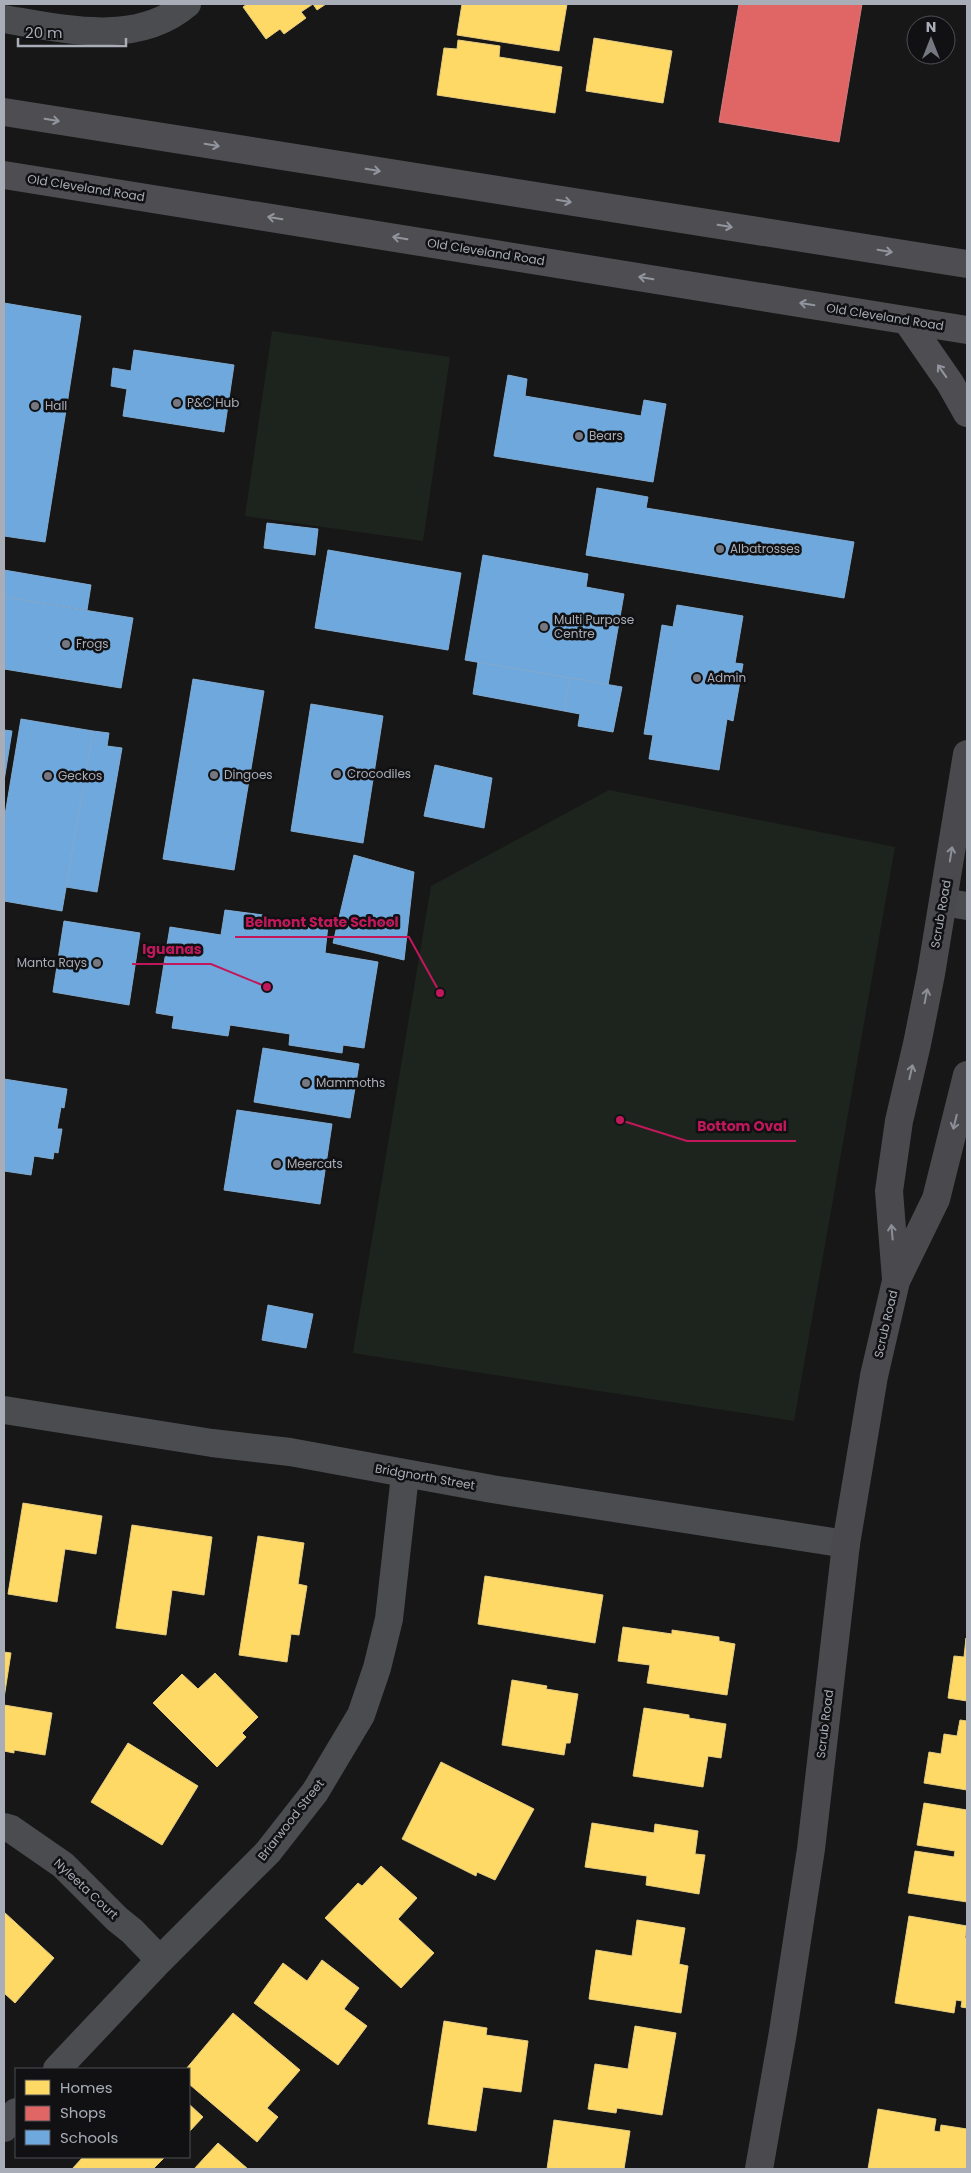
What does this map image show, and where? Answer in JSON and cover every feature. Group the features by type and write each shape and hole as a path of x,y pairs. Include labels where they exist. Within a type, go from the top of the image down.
{"highway":[{"path":"4,112 967,264"},
{"name":"Old Cleveland Road","path":"4,175 967,330"},
{"path":"907,321 950,383 967,413"}],"main road":[{"name":"Scrub Road","path":"896,1281 889,1192 899,1120 917,1044 955,904 967,754"},
{"name":"Scrub Road","path":"759,2169 783,2032 810,1850 846,1544 874,1376 896,1281 936,1199 967,1075"}],"street":[{"path":"4,19 42,26 111,33 154,24 176,13 187,4"},
{"name":"Bridgnorth Street","path":"4,1410 212,1443 290,1452 405,1474 846,1544"},
{"name":"Briarwood Street","path":"58,2068 160,1960 268,1852 315,1792 362,1715 377,1668 388,1619 405,1474"},
{"name":"Nyleeta Court","path":"4,1827 11,1829 63,1865 118,1919 132,1930 160,1960"},
{"path":"4,2128 15,2113"}],"shaded area":[{"path":"272,331 450,357 423,541 245,516"},
{"path":"609,790 895,847 794,1421 353,1353 431,886"}],"building: Homes":[{"path":"247,4 313,4 301,12 306,18 284,34 280,29 266,39 243,7"},
{"path":"313,4 326,4 317,10"},
{"path":"462,4 567,4 559,51 457,35"},
{"path":"594,38 672,51 663,103 586,91"},
{"path":"458,40 500,46 499,57 562,67 555,113 437,95 444,48 457,49"},
{"path":"23,1503 102,1516 96,1554 65,1549 57,1602 8,1594"},
{"path":"132,1525 212,1537 204,1595 172,1590 166,1635 116,1628"},
{"path":"258,1536 304,1543 298,1584 307,1586 299,1635 291,1634 287,1662 239,1655"},
{"path":"485,1576 603,1595 595,1643 478,1624"},
{"path":"623,1627 672,1634 672,1630 719,1637 719,1641 735,1644 727,1695 647,1683 650,1665 618,1661"},
{"path":"966,1638 967,1701 948,1698 954,1656 964,1657"},
{"path":"4,1652 11,1653 4,1698"},
{"path":"215,1673 258,1717 242,1733 246,1737 217,1767 153,1703 182,1674 198,1689"},
{"path":"512,1680 547,1686 546,1689 578,1694 570,1743 566,1743 564,1755 502,1745"},
{"path":"4,1705 52,1713 45,1755 14,1750 14,1753 4,1751"},
{"path":"644,1708 689,1715 689,1718 726,1724 721,1758 708,1756 703,1787 633,1776"},
{"path":"960,1720 967,1721 967,1790 924,1783 929,1752 941,1754 944,1734 957,1736"},
{"path":"128,1743 198,1786 162,1845 91,1802"},
{"path":"441,1762 534,1809 495,1880 477,1872 476,1876 402,1839"},
{"path":"924,1803 967,1810 967,1902 908,1893 915,1851 954,1857 955,1851 917,1845"},
{"path":"592,1823 654,1833 655,1824 698,1831 695,1854 705,1855 699,1894 646,1885 647,1876 585,1867"},
{"path":"381,1866 417,1898 398,1919 434,1953 401,1988 325,1918 358,1883 362,1886"},
{"path":"4,1912 54,1958 15,2003 4,1993"},
{"path":"909,1916 967,1926 965,1938 967,1938 967,2008 961,2007 962,2001 956,2000 954,2013 895,2003"},
{"path":"637,1920 685,1928 679,1964 688,1966 681,2013 589,1999 596,1950 632,1956"},
{"path":"322,1960 359,1988 344,2009 367,2026 338,2065 254,2003 283,1963 307,1981"},
{"path":"233,2013 300,2070 267,2108 278,2117 257,2142 190,2085 190,2068 187,2068"},
{"path":"444,2021 487,2028 486,2035 528,2041 521,2092 483,2087 476,2131 428,2124"},
{"path":"635,2026 676,2033 662,2115 617,2108 616,2113 588,2109 595,2064 628,2069"},
{"path":"190,2105 203,2117 190,2131"},
{"path":"878,2109 936,2119 934,2131 940,2132 941,2125 967,2129 967,2169 868,2169"},
{"path":"554,2120 630,2131 624,2169 547,2169"},
{"path":"218,2143 248,2169 194,2169"},
{"path":"82,2158 164,2158 153,2169 72,2169"}],"building: Shops":[{"path":"739,4 862,4 839,142 719,122"}],"building: Schools":[{"name":"Hall","path":"4,303 81,316 45,542 4,536"},
{"name":"P&C Hub","path":"134,350 234,365 224,432 123,416 127,389 111,386 113,368 131,371"},
{"name":"Bears","path":"508,375 527,379 525,396 641,416 644,400 666,404 653,482 494,456"},
{"name":"Albatrosses","path":"597,488 648,497 646,508 854,542 844,598 586,555"},
{"path":"267,523 318,529 315,555 264,548"},
{"path":"328,550 461,573 448,650 315,628"},
{"name":"Multi Purpose Centre","path":"483,555 588,574 586,587 624,594 608,685 465,660"},
{"path":"4,570 91,585 87,610 4,597"},
{"name":"Frogs","path":"4,597 133,618 121,688 4,669"},
{"name":"Admin","path":"677,605 743,616 735,663 743,664 733,721 727,719 719,770 649,759 653,735 644,734 662,625 673,627"},
{"path":"478,662 570,678 564,711 473,694"},
{"path":"570,678 622,687 613,732 578,726 580,714 564,711"},
{"name":"Dingoes","path":"193,679 264,691 234,870 163,859"},
{"name":"Crocodiles","path":"311,704 383,716 363,843 291,831"},
{"name":"Geckos","path":"21,719 93,731 62,911 4,901 4,821"},
{"path":"4,730 12,731 4,781"},
{"path":"93,731 109,733 107,746 122,748 97,892 66,887"},
{"path":"435,765 492,778 484,828 424,816"},
{"path":"354,855 414,872 404,960 333,943"},
{"path":"225,910 263,915 262,920 287,924 288,919 328,925 325,953 378,962 364,1048 343,1045 342,1053 289,1045 290,1034 230,1025 228,1036 172,1028 174,1016 156,1013 170,927 221,935"},
{"name":"Manta Rays","path":"64,921 140,933 129,1005 53,992"},
{"name":"Mammoths","path":"263,1048 359,1064 350,1118 254,1102"},
{"path":"4,1079 67,1089 64,1108 61,1107 57,1129 62,1129 58,1153 54,1152 53,1159 34,1156 31,1175 4,1171"},
{"name":"Meercats","path":"237,1110 332,1124 320,1204 224,1190"},
{"path":"268,1305 313,1314 306,1348 262,1340"}],"place":[{"name":"P&C Hub","path":"177,403"},
{"name":"Hall","path":"35,406"},
{"name":"Bears","path":"579,436"},
{"name":"Albatrosses","path":"720,549"},
{"name":"Multi Purpose Centre","path":"544,627"},
{"name":"Frogs","path":"66,644"},
{"name":"Admin","path":"697,678"},
{"name":"Crocodiles","path":"337,774"},
{"name":"Dingoes","path":"214,775"},
{"name":"Geckos","path":"48,776"},
{"name":"Manta Rays","path":"97,963"},
{"name":"Iguanas","path":"267,987"},
{"name":"Belmont State School","path":"440,993"},
{"name":"Mammoths","path":"306,1083"},
{"name":"Bottom Oval","path":"620,1120"},
{"name":"Meercats","path":"277,1164"}]}
